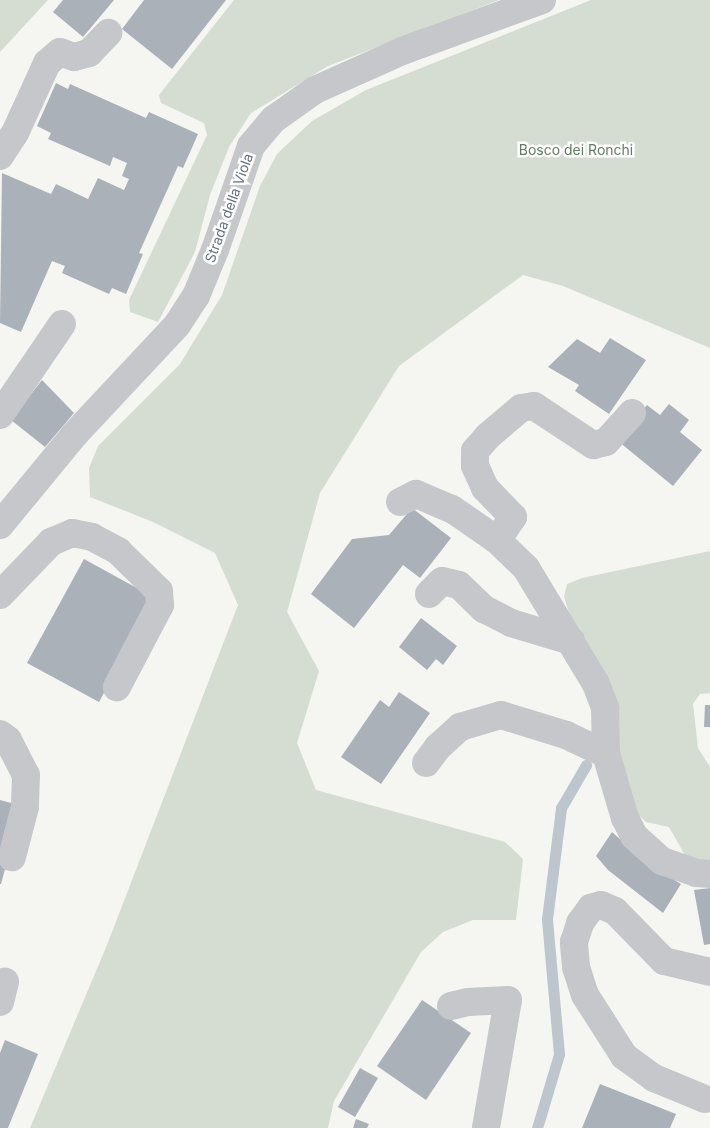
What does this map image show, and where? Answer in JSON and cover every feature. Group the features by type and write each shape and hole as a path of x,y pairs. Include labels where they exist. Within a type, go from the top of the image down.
{"street":[{"name":"Strada della Viola","path":"0,526 74,434 177,325 196,296 215,250 252,146 274,119 315,90 402,51 542,0"},
{"path":"0,156 15,133 47,62 60,52 74,56 89,53 108,33"},
{"path":"0,415 62,324"},
{"path":"489,534 513,517 485,488 475,466 475,450 488,436 521,408 534,406 593,445 606,442 632,413"},
{"path":"400,502 416,494 429,497 489,534 526,568 593,677 605,708 606,754 625,818 634,836 662,862 696,873 710,874"},
{"path":"0,595 51,542 72,532 92,537 118,551 159,591 160,604 117,687"},
{"path":"429,594 442,581 459,585 484,609 511,622 571,640"},
{"path":"426,764 438,746 460,727 502,715 556,732 606,754"},
{"path":"0,734 8,740 26,775 25,807 12,857"},
{"path":"705,1099 654,1078 624,1056 586,995 576,967 574,942 580,923 591,908 601,905 615,911 664,961 710,972"},
{"path":"451,1006 468,1002 508,1000 486,1128"}],"green space":[{"path":"0,0 48,0 0,52"},
{"path":"234,0 499,0 328,66 251,113 229,147 210,195 195,252 158,322 130,312 129,300 207,135 204,123 161,103 159,95"},
{"name":"Bosco dei Ronchi","path":"591,0 710,0 710,348 563,286 523,275 399,366 320,493 287,612 319,671 297,743 316,790 505,842 523,859 516,920 473,920 443,932 421,952 334,1101 328,1128 30,1128 107,945 238,605 215,553 153,522 90,497 89,468 98,446 180,364 222,295 260,186 277,154 312,121 366,90"},
{"path":"710,551 710,693 700,694 693,704 698,748 710,767 710,862 686,857 669,827 646,822 631,808 564,597 567,584 582,578"}],"building":[{"path":"63,0 114,0 83,37 53,12"},
{"path":"144,0 226,0 172,69 122,29"},
{"path":"56,83 68,89 70,84 146,118 149,112 198,134 183,168 178,166 139,253 143,254 126,294 112,288 109,294 62,273 65,266 52,261 21,332 0,323 2,173 51,194 56,184 88,199 98,178 124,190 129,179 122,176 127,163 113,157 110,166 48,139 51,133 37,126"},
{"path":"610,338 646,360 609,414 575,391 579,385 548,367 577,339 600,353"},
{"path":"42,380 74,413 45,447 11,420"},
{"path":"669,404 689,420 680,432 702,450 673,486 618,441 647,405 660,415"},
{"path":"412,508 451,538 420,578 403,565 354,628 311,594 352,539 389,535"},
{"path":"84,559 155,598 99,702 27,663"},
{"path":"421,618 457,646 443,665 436,659 427,670 399,647"},
{"path":"399,692 430,713 381,784 341,757 380,700 389,707"},
{"path":"705,705 710,705 710,727 704,727"},
{"path":"0,800 22,806 1,884 0,884"},
{"path":"612,832 648,864 681,884 663,913 608,870 596,856"},
{"path":"710,888 710,944 704,945 694,890"},
{"path":"422,1000 471,1033 426,1100 377,1066"},
{"path":"5,1040 38,1054 8,1128 0,1128 0,1053"},
{"path":"360,1068 378,1078 355,1117 338,1107"},
{"path":"600,1084 676,1114 670,1128 582,1128"},
{"path":"356,1119 369,1124 367,1128 353,1128"}],"waterway":[{"path":"537,1128 559,1054 547,919 561,808 586,765"}]}
